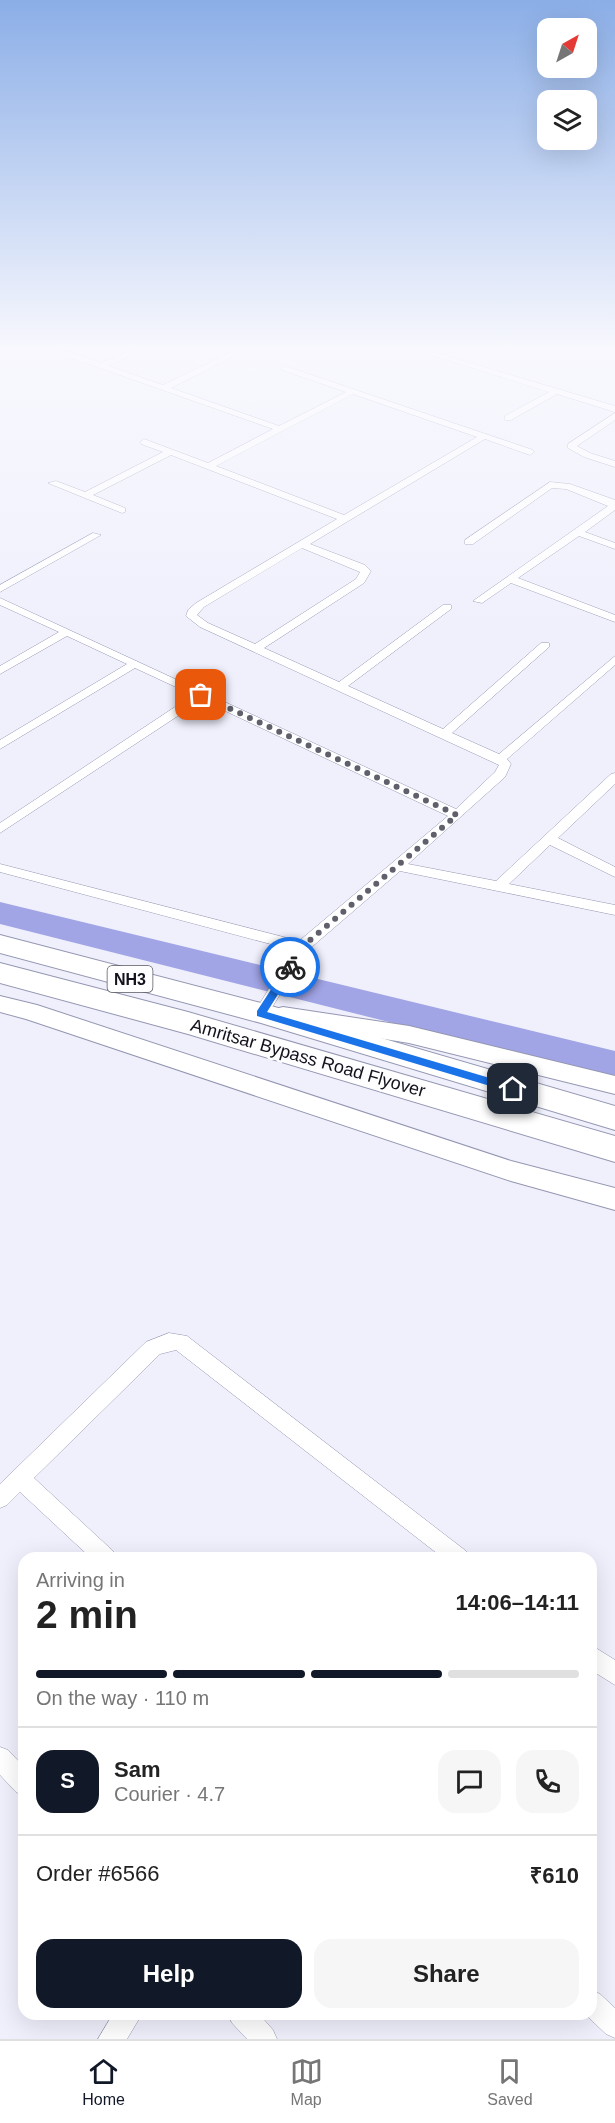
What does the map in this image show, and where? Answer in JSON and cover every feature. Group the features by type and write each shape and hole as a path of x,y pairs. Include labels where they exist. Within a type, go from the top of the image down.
{"highway":[{"name":"NH3","path":"0,944 261,1013"},
{"name":"Amritsar Bypass Road Flyover","path":"0,973 211,1029 615,1149"},
{"name":"Amritsar Bypass Road Flyover","path":"261,1013 615,1118"}],"street":[{"path":"150,444 346,519"},
{"path":"209,466 251,444"},
{"path":"470,444 200,604 192,612 196,621 500,759 505,765 501,774 457,815 302,947 261,1013 331,1020 429,1038 615,1085"},
{"path":"507,444 530,452"},
{"path":"574,444 571,446 586,455 615,464"},
{"path":"85,496 171,452"},
{"path":"53,483 122,510"},
{"path":"468,542 541,490 555,484 613,503 614,507 478,601"},
{"path":"577,532 615,546"},
{"path":"0,589 96,535"},
{"path":"255,649 360,581 365,575 366,571 361,567 303,545"},
{"path":"510,579 615,619"},
{"path":"0,601 457,815"},
{"path":"340,687 447,607"},
{"path":"0,671 67,632"},
{"path":"444,734 545,645"},
{"path":"500,759 615,659"},
{"path":"0,745 135,664"},
{"path":"0,829 201,695"},
{"path":"499,886 615,777"},
{"path":"549,839 615,873"},
{"path":"397,866 615,910"},
{"path":"0,868 302,947"},
{"path":"0,1004 29,1011 511,1171 615,1199"},
{"path":"0,1498 153,1348 161,1342 180,1342 447,1552"},
{"path":"20,1479 99,1552"},
{"path":"597,1660 615,1674"},
{"path":"0,1758 18,1778"},
{"path":"597,2008 615,2025"},
{"path":"111,2039 125,2020"},
{"path":"247,2020 264,2039"}],"waterway":[{"path":"0,913 615,1065"}],"way so far":[{"path":"201,695 457,815 302,947 290,967"}],"route":[{"path":"290,967 261,1013 513,1089"}]}
